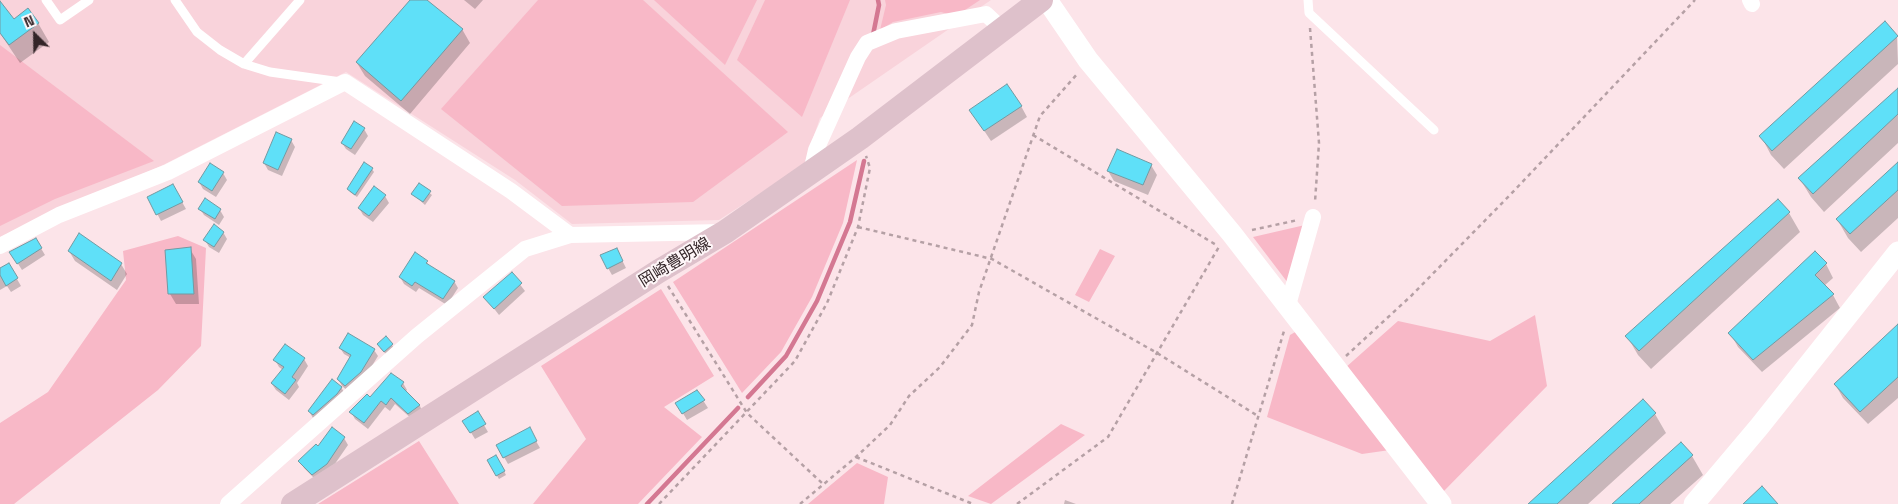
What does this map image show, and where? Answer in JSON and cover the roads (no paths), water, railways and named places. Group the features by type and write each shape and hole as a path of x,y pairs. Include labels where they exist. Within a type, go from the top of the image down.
{"main road":[{"name":"岡崎豊明線","path":"293,504 659,271 725,232 860,138 1041,0"}],"street":[{"path":"1047,0 1088,60 1226,240 1291,310 1441,504"},
{"path":"811,172 816,150 858,57 867,43 896,31 986,14 1003,30"},
{"path":"0,246 60,215 168,172 345,82 511,191 570,235"},
{"path":"1291,310 1313,217"},
{"path":"228,504 417,336 526,249 570,235 725,232"},
{"path":"1694,504 1759,427 1898,252"}],"lane":[{"path":"46,0 60,20 89,0"},
{"path":"174,0 197,32 220,50 244,64 270,72 345,82"},
{"path":"244,64 300,0"},
{"path":"1308,0 1309,14 1434,130"}],"waterway":[{"path":"873,35 879,5 878,0"},
{"path":"748,397 786,356 817,301 850,222 864,161"},
{"path":"647,504 738,408"}]}
